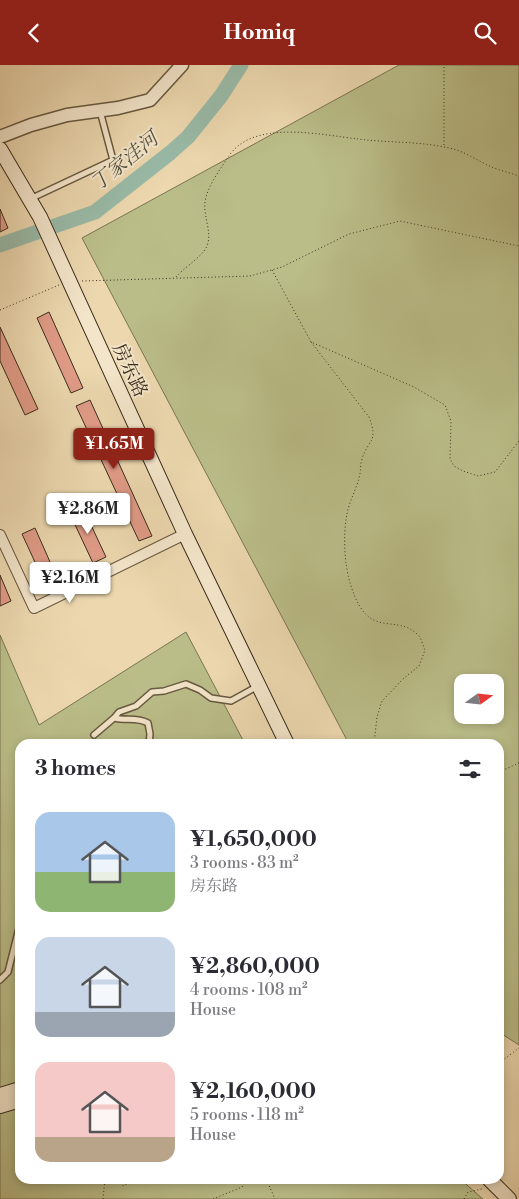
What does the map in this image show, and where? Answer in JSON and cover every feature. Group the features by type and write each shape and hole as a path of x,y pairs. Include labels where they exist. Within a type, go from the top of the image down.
{"main road":[{"name":"房东路","path":"0,149 40,217 185,534 284,739"},
{"path":"0,1095 15,1090"},
{"path":"0,1106 15,1102"},
{"path":"495,1184 509,1199"}],"street":[{"path":"0,137 49,120 150,100 182,65"},
{"path":"0,535 34,608 185,534"}],"lane":[{"path":"30,199 113,160 100,110"},
{"path":"94,735 119,712 136,706 152,692 164,691 186,684 200,690 211,698 231,701 258,686"},
{"path":"114,717 126,721 139,719 148,723 150,739"},
{"path":"0,980 8,972 15,944"}],"path":[{"path":"444,67 444,147"},
{"path":"175,277 204,251 209,241 205,203 210,187 230,154 240,144 255,138 283,132 300,132 444,147 519,176"},
{"path":"0,310 68,281 250,276 282,267 349,235 400,221 519,247"},
{"path":"272,270 311,342 369,417 373,427 373,441 362,458 360,475 346,514 346,562 350,585 359,609 372,620 385,625 402,627 418,636 425,650 419,666 403,679 382,701 377,717 375,739"},
{"path":"311,342 414,387 446,405 451,421 450,459 454,466 464,471 478,476 495,472 519,441"},
{"path":"504,770 519,763"},
{"path":"504,1059 519,1048"},
{"path":"103,1199 104,1184"},
{"path":"212,1199 242,1187 244,1184"},
{"path":"268,1184 275,1199"},
{"path":"464,1199 468,1192 491,1184"}],"green space":[{"path":"399,65 519,65 519,1045 504,1035 504,739 346,739 82,238"},
{"path":"186,632 242,739 15,739 15,1184 466,1184 483,1199 0,1199 0,635 39,725"}],"building":[{"path":"0,209 8,228 0,232"},
{"path":"49,312 83,388 71,393 37,318"},
{"path":"0,327 38,409 25,415 0,361"},
{"path":"90,400 152,536 139,541 76,406"},
{"path":"83,508 106,557 93,563 70,514"},
{"path":"35,528 58,580 46,586 22,534"},
{"path":"0,575 11,601 0,606"}],"waterway":[{"name":"丁家洼河","path":"0,245 95,212 188,137 221,96 241,65"}]}
